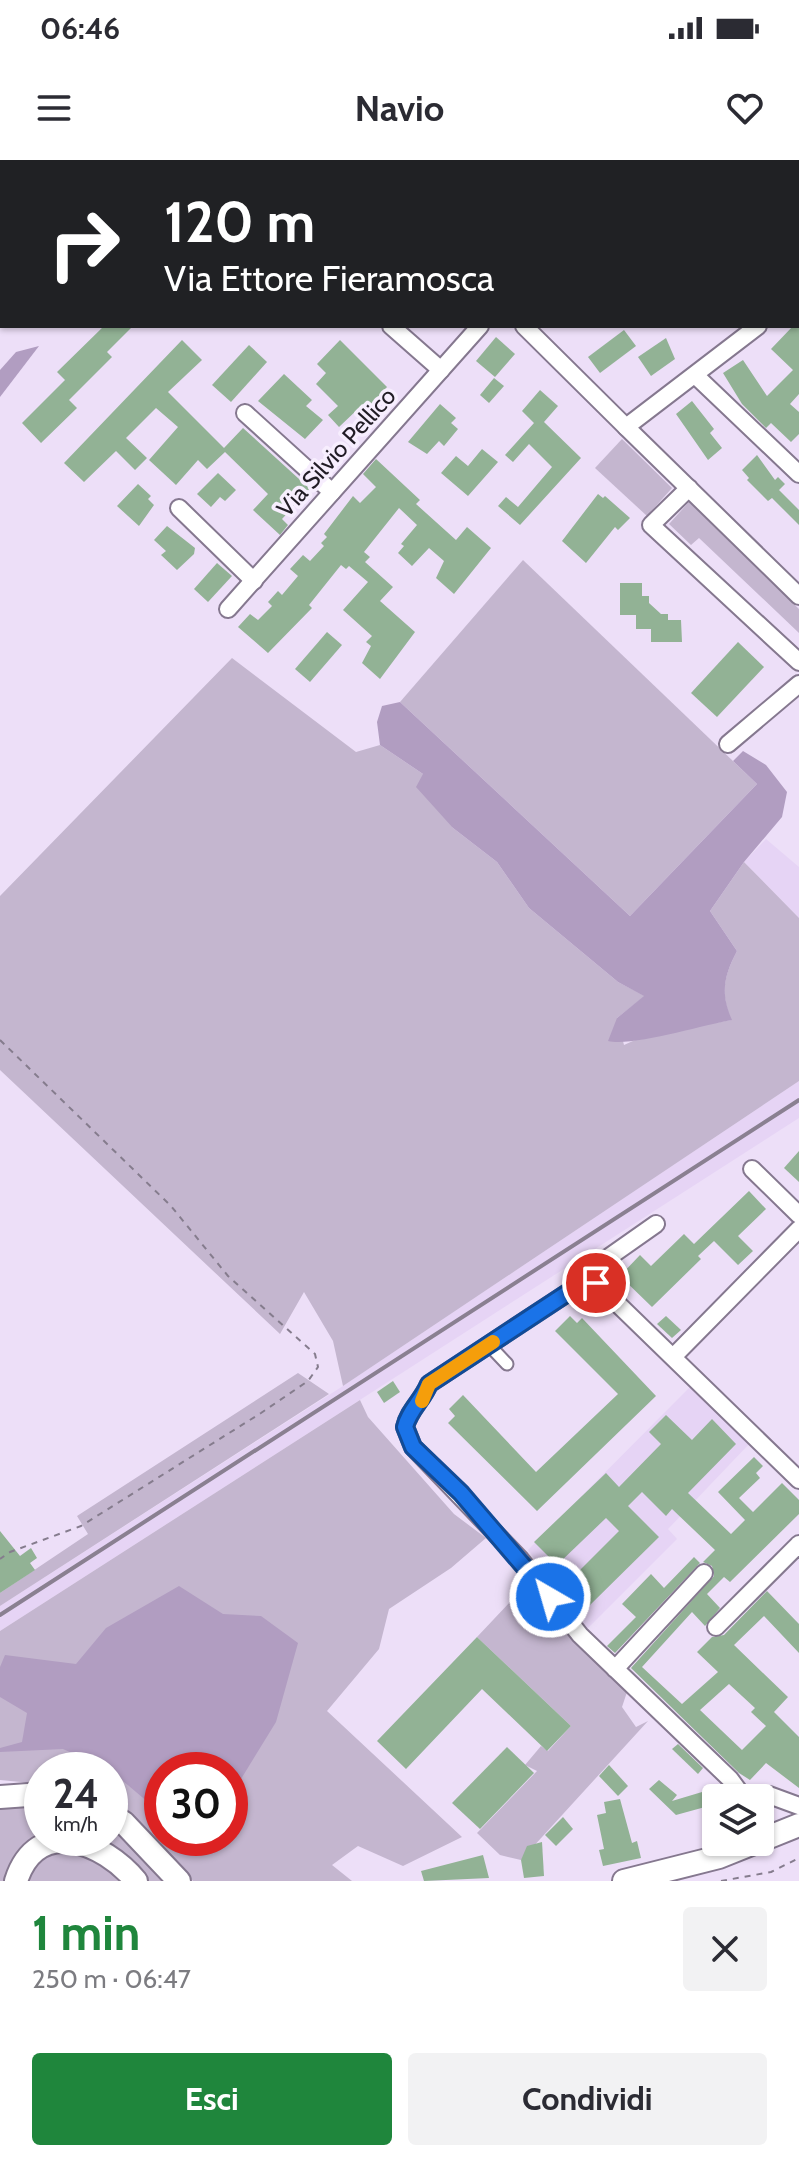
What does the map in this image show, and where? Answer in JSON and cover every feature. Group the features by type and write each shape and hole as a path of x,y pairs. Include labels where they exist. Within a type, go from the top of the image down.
{"main road":[{"path":"0,1797 24,1795"},
{"path":"774,1837 799,1825"},
{"path":"128,1827 179,1881"},
{"path":"16,1881 32,1856 64,1840 80,1842 102,1851 136,1881"},
{"path":"624,1881 712,1856"}],"street":[{"path":"393,328 441,370"},
{"name":"Via Silvio Pellico","path":"228,609 478,328"},
{"path":"526,328 799,596"},
{"path":"626,427 755,328"},
{"path":"695,375 799,474"},
{"path":"245,413 332,492"},
{"path":"689,488 651,525 799,662"},
{"path":"179,508 254,581"},
{"path":"728,744 799,684"},
{"path":"752,1169 796,1208"},
{"path":"656,1224 588,1275 799,1480"},
{"path":"673,1357 799,1229"},
{"path":"596,1283 575,1288 429,1384 421,1402 409,1413 405,1427 413,1447 461,1493 520,1559 580,1635 734,1784"},
{"path":"489,1345 507,1364"},
{"path":"716,1627 799,1544"},
{"path":"615,1669 704,1573"},
{"path":"774,1797 799,1806"},
{"path":"774,1840 799,1837"}],"path":[{"path":"0,1040 171,1206 228,1276 315,1354 318,1367 308,1381 261,1413 81,1526 10,1552 0,1559"},
{"path":"721,1881 771,1872 799,1858"}],"shaded area":[{"path":"39,346 0,397 0,370 16,352"},
{"path":"622,439 672,488 647,516 595,468"},
{"path":"689,502 799,609 799,633 699,538 691,545 669,524"},
{"path":"523,560 757,784 630,916 400,702"},
{"path":"232,658 356,752 380,745 423,774 453,828 497,862 529,908 618,982 645,996 617,1018 624,1045 644,1036 731,1020 725,1001 725,984 737,951 710,911 744,862 799,918 799,1081 343,1386 333,1341 304,1292 280,1334 0,1070 0,896"},
{"path":"400,702 630,916 757,784 733,761 743,751 766,765 787,792 782,817 744,862 710,911 737,951 725,985 732,1020 633,1041 608,1041 617,1018 644,996 618,982 529,908 497,862 453,828 416,787 423,774 380,745 377,722 382,706"},
{"path":"766,839 799,867 799,918 744,862"},
{"path":"799,1081 799,1118 0,1631 0,1606 343,1386"},
{"path":"298,1373 329,1394 0,1606 0,1593 88,1534 77,1516"},
{"path":"691,1386 750,1443 668,1529 677,1539 587,1629 528,1550"},
{"path":"360,1400 368,1417 454,1514 486,1538 451,1568 389,1609 379,1649 327,1711 462,1837 403,1866 358,1846 332,1865 352,1881 193,1881 169,1856 248,1856 248,1752 144,1752 144,1833 128,1821 128,1752 24,1752 24,1782 0,1780 0,1631"},
{"path":"528,1583 580,1648 628,1689 622,1707 636,1727 648,1721 521,1860 500,1855 477,1833 537,1771 525,1765 541,1746 548,1751 571,1726 477,1637"},
{"path":"179,1586 223,1614 261,1616 298,1643 276,1722 248,1768 248,1752 144,1752 144,1799 128,1785 128,1752 70,1752 63,1749 0,1752 0,1748 22,1742 27,1713 0,1697 0,1667 5,1655 76,1664 106,1628"},
{"path":"24,1804 24,1856 28,1856 8,1881 0,1881 0,1806"},
{"path":"128,1842 164,1881 145,1881 112,1856 128,1856"},
{"path":"46,1856 91,1856 128,1881 24,1881 39,1860"}],"building":[{"path":"102,328 131,328 107,352 112,357 69,400 77,408 41,443 22,423 65,380 57,372"},
{"path":"791,328 799,328 799,394 790,404 799,412 799,434 791,442 771,423 766,428 742,404 723,373 743,360 767,396 793,370 771,349"},
{"path":"624,330 636,346 600,373 588,357"},
{"path":"496,337 515,354 495,377 476,361"},
{"path":"666,338 675,359 651,376 638,357"},
{"path":"182,340 202,360 168,392 224,448 243,428 310,489 282,519 288,525 280,535 253,510 268,494 225,452 207,469 198,460 176,485 149,460 178,427 156,408 126,438 147,458 135,470 116,451 84,482 64,463"},
{"path":"340,340 387,387 373,403 362,411 359,408 339,427 328,415 338,406 316,384 326,373 317,364"},
{"path":"249,345 267,362 231,402 212,385"},
{"path":"284,374 312,400 306,406 323,420 305,439 258,401"},
{"path":"494,378 504,386 489,403 480,395"},
{"path":"540,390 558,406 544,422 581,458 520,525 498,506 506,497 518,507 552,467 529,444 513,462 505,455 534,423 522,411"},
{"path":"692,401 714,429 710,433 722,448 708,460 676,414"},
{"path":"440,404 456,418 451,423 458,429 444,446 439,441 427,454 408,442"},
{"path":"482,449 498,462 468,496 441,473 456,456 468,466"},
{"path":"757,455 775,480 778,477 785,484 779,490 799,510 799,525 772,498 768,501 747,480 749,478 742,470"},
{"path":"376,459 420,500 416,504 456,540 467,527 491,548 454,594 436,578 444,561 429,548 412,566 398,553 404,546 401,544 417,525 399,508 364,552 370,557 365,562 393,587 380,601 415,632 380,679 362,663 371,646 366,642 372,636 343,610 368,582 349,566 346,569 341,565 309,605 312,608 268,653 238,627 250,614 258,620 272,606 268,602 278,591 282,595 298,576 290,569 303,555 310,561 324,546 321,543 327,537 324,534 353,496 360,503 376,487 363,474"},
{"path":"218,473 236,490 225,501 220,497 211,507 197,494"},
{"path":"138,484 151,496 148,499 154,505 139,526 117,506"},
{"path":"598,494 603,498 605,496 630,518 618,530 615,527 586,563 562,541"},
{"path":"167,526 195,548 194,554 177,570 161,555 166,551 154,540"},
{"path":"217,563 232,576 208,602 194,589"},
{"path":"620,583 642,583 642,596 649,596 649,603 661,614 668,614 668,620 681,620 682,642 651,642 651,629 636,629 636,615 620,615"},
{"path":"327,632 342,645 310,682 295,669"},
{"path":"738,642 764,667 717,717 691,693"},
{"path":"799,1151 799,1182 784,1168"},
{"path":"749,1191 766,1209 738,1236 753,1251 738,1265 714,1241 698,1256 701,1259 652,1307 620,1276 640,1255 651,1266 684,1234 694,1244"},
{"path":"570,1316 577,1323 582,1318 656,1396 537,1511 448,1423 455,1416 449,1409 463,1395 536,1472 618,1394 555,1331"},
{"path":"666,1316 681,1330 672,1338 657,1324"},
{"path":"393,1381 400,1392 384,1403 377,1392"},
{"path":"666,1415 692,1440 712,1419 736,1444 688,1493 731,1534 745,1520 718,1492 754,1457 763,1466 756,1473 760,1478 739,1498 753,1512 782,1483 799,1500 799,1514 730,1582 724,1577 707,1594 720,1608 705,1626 692,1612 642,1667 682,1704 718,1672 697,1652 712,1637 724,1635 767,1591 799,1624 799,1653 764,1616 734,1645 788,1697 774,1712 799,1737 799,1788 766,1763 750,1780 739,1773 631,1668 714,1576 712,1566 703,1562 715,1550 672,1509 666,1516 642,1492 628,1506 659,1537 590,1605 568,1582 619,1531 606,1518 557,1565 534,1542 606,1473 619,1487 661,1444 649,1432","holes":["729,1684 755,1708 751,1712 766,1726 742,1750 700,1710"]},
{"path":"0,1531 20,1556 31,1548 37,1558 30,1563 35,1570 0,1593"},
{"path":"694,1557 700,1563 615,1653 607,1646 636,1617 622,1604 651,1574 664,1588"},
{"path":"477,1637 571,1726 547,1751 482,1689 406,1769 377,1741"},
{"path":"678,1744 703,1768 698,1774 672,1749"},
{"path":"507,1747 534,1773 480,1829 452,1803"},
{"path":"609,1765 628,1786 618,1796 599,1776"},
{"path":"659,1780 677,1795 672,1801 702,1792 702,1808 676,1815 649,1789"},
{"path":"620,1799 632,1843 637,1841 641,1858 603,1866 599,1850 604,1849 597,1815 606,1813 604,1802"},
{"path":"563,1817 573,1829 556,1846 545,1835"},
{"path":"542,1842 544,1876 524,1878 521,1860 527,1846"},
{"path":"483,1855 489,1878 424,1881 421,1871"}],"railway":[{"path":"0,1615 799,1100"}],"slow traffic":[{"path":"422,1401 429,1384 493,1342"}],"route":[{"path":"550,1597 461,1493 413,1447 405,1427 409,1413 421,1402 429,1384 575,1288 596,1283"}]}
